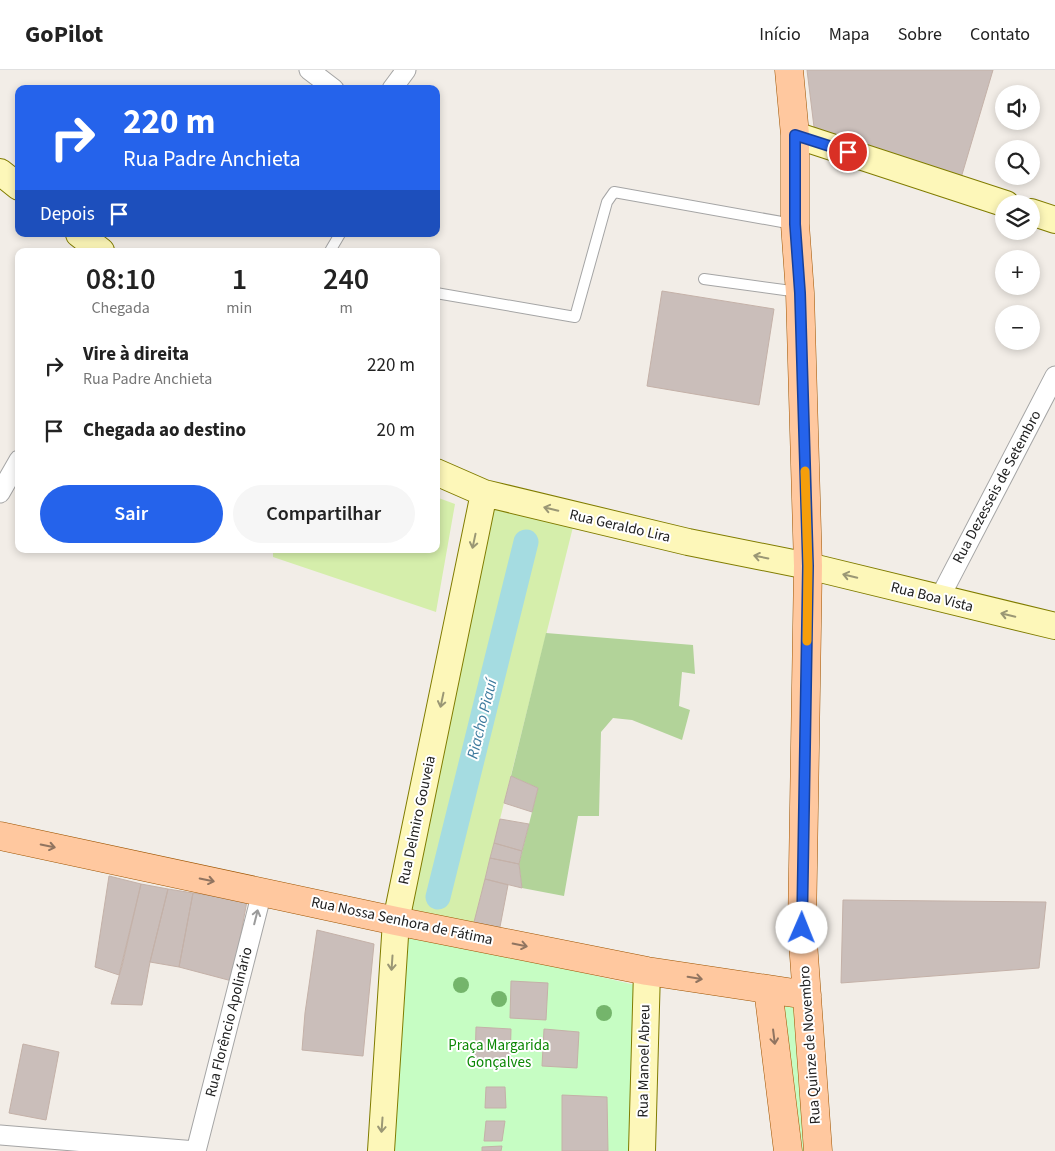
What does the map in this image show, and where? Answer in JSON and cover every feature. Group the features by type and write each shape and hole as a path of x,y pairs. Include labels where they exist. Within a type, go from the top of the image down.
{"main road":[{"name":"Rua Quinze de Novembro","path":"789,70 795,135 795,224 800,293 808,566 802,928 818,1151"},
{"name":"Rua Nossa Senhora de Fátima","path":"0,836 396,921 646,970 807,995"},
{"name":"Rua Quinze de Novembro","path":"768,989 788,1151"}],"street":[{"path":"309,70 329,85"},
{"path":"395,85 406,70"},
{"path":"795,135 995,200"},
{"path":"0,172 15,184"},
{"path":"1040,215 1055,220"},
{"path":"83,237 97,248"},
{"name":"Rua Dezesseis de Setembro","path":"939,598 1055,376"},
{"path":"0,493 15,467"},
{"name":"Rua Geraldo Lira","path":"440,474 484,493 688,542 808,566"},
{"name":"Rua Delmiro Gouveia","path":"381,1151 396,921 484,493"},
{"name":"Rua Boa Vista","path":"808,566 1055,626"},
{"name":"Rua Florêncio Apolinário","path":"196,1151 262,892"},
{"name":"Rua Manoel Abreu","path":"642,1151 646,970"},
{"path":"0,1135 196,1151"}],"lane":[{"path":"440,294 575,317 607,202 614,192 795,224"},
{"path":"332,248 338,237"},
{"path":"704,279 800,293"}],"green space":[{"path":"484,493 576,515 471,935 396,921"},
{"path":"440,498 455,504 436,612 273,557 273,553 440,553"},
{"path":"546,633 693,645 695,674 682,672 679,706 690,710 682,740 632,720 613,718 601,732 599,816 578,816 564,896 522,888 519,864 538,788 511,776"},
{"name":"Praça Margarida Gonçalves","path":"406,931 652,989 644,1151 392,1151"},
{"path":"768,989 807,995 818,1151 788,1151"}],"building":[{"path":"807,70 993,70 961,178 814,127"},
{"path":"662,291 774,309 759,405 647,386"},
{"path":"511,776 538,788 532,812 504,803"},
{"path":"500,819 529,824 522,851 494,843"},
{"path":"494,843 522,851 519,864 490,858"},
{"path":"490,858 519,864 522,888 485,879"},
{"path":"109,876 141,884 119,975 95,967"},
{"path":"485,879 508,885 499,932 473,926"},
{"path":"141,884 168,889 150,962 142,1005 111,1004 122,966"},
{"path":"168,889 193,893 179,967 150,962"},
{"path":"193,893 247,901 232,981 179,967"},
{"path":"843,900 1046,902 1039,968 841,983"},
{"path":"317,930 374,944 363,1056 302,1050 305,1013"},
{"path":"511,981 548,983 546,1020 510,1018"},
{"path":"476,1027 511,1029 510,1065 475,1064"},
{"path":"544,1029 579,1032 577,1068 542,1066"},
{"path":"23,1044 59,1052 46,1120 9,1113"},
{"path":"486,1087 505,1087 506,1108 485,1108"},
{"path":"562,1095 607,1097 608,1151 562,1151"},
{"path":"486,1121 505,1121 502,1141 484,1141"},
{"path":"502,1146 501,1151 482,1151 482,1147"}],"waterway":[{"name":"Riacho Piauí","path":"438,897 526,542"}],"slow traffic":[{"path":"805,471 808,566 807,641"}],"route":[{"path":"802,928 808,566 800,293 795,224 795,135 848,152"}]}
